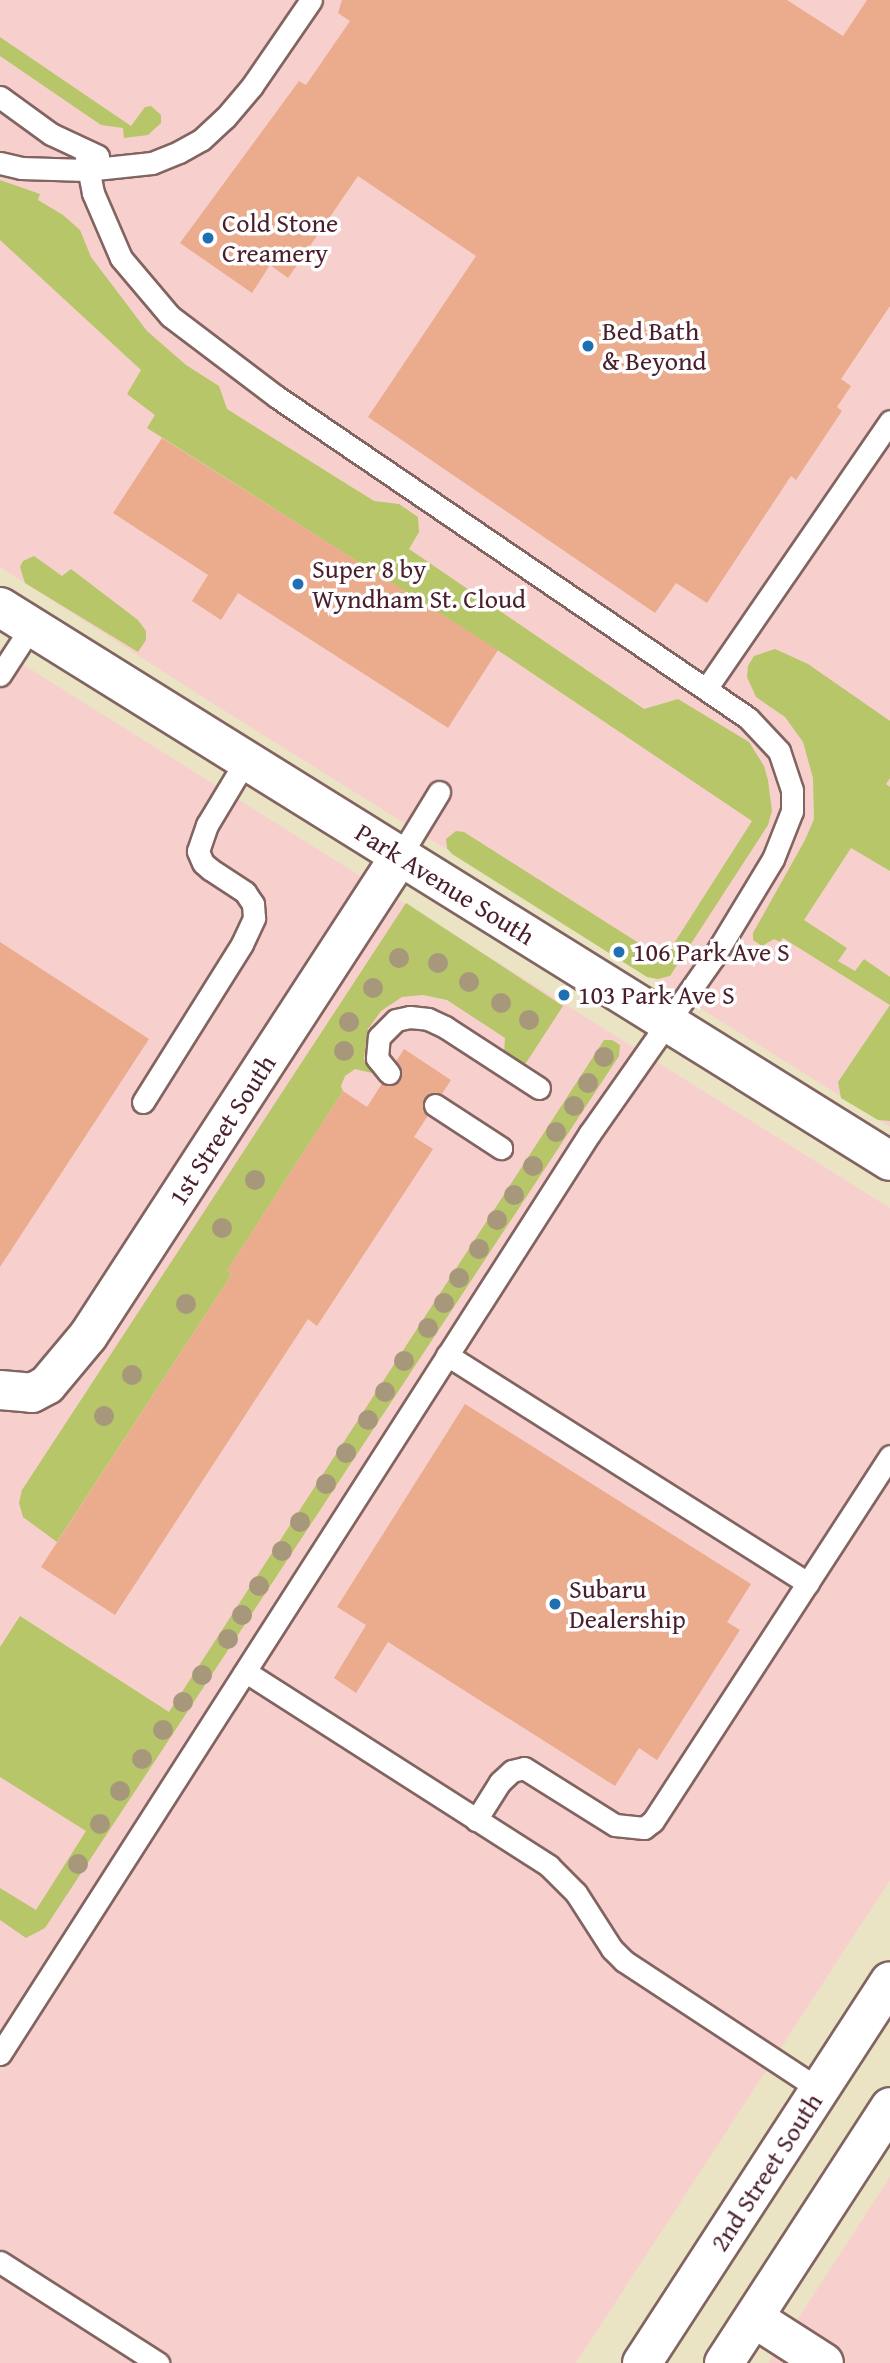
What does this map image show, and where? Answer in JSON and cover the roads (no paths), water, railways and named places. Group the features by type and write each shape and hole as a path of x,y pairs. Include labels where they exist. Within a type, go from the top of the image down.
{"main road":[{"name":"Park Avenue South","path":"16,617 890,1161"},
{"name":"1st Street South","path":"16,1392 47,1385 88,1336 400,856"},
{"name":"2nd Street South","path":"642,2363 890,1981"},
{"path":"724,2363 890,2107"},
{"path":"754,2318 824,2363"}],"lane":[{"path":"0,163 22,168 86,161 127,166 152,163 201,140 252,86 311,0"},
{"path":"0,97 86,161 101,217 121,258 170,316 277,397 748,718 779,751 792,790 792,811 773,859 670,1023 590,1133 0,2054"},
{"path":"706,690 890,421"},
{"path":"0,675 16,617"},
{"path":"144,1102 243,944 254,918 253,904 245,892 203,863 198,851 207,825 246,760"},
{"path":"400,856 439,792"},
{"path":"389,1073 377,1058 379,1037 396,1020 410,1017 428,1019 539,1088"},
{"path":"435,1105 501,1149"},
{"path":"447,1355 808,1583"},
{"path":"476,1820 500,1782 512,1771 524,1768 615,1825 644,1828 663,1810 890,1456"},
{"path":"246,1671 565,1878 612,1949 624,1961 819,2090"},
{"path":"0,2262 158,2363"}],"place":[{"name":"Cold Stone Creamery","path":"208,238"},
{"name":"Bed Bath & Beyond","path":"588,346"},
{"name":"Super 8 by Wyndham St. Cloud","path":"298,584"},
{"name":"106 Park Ave S","path":"619,952"},
{"name":"103 Park Ave S","path":"564,995"},
{"name":"Subaru Dealership","path":"555,1604"}]}
